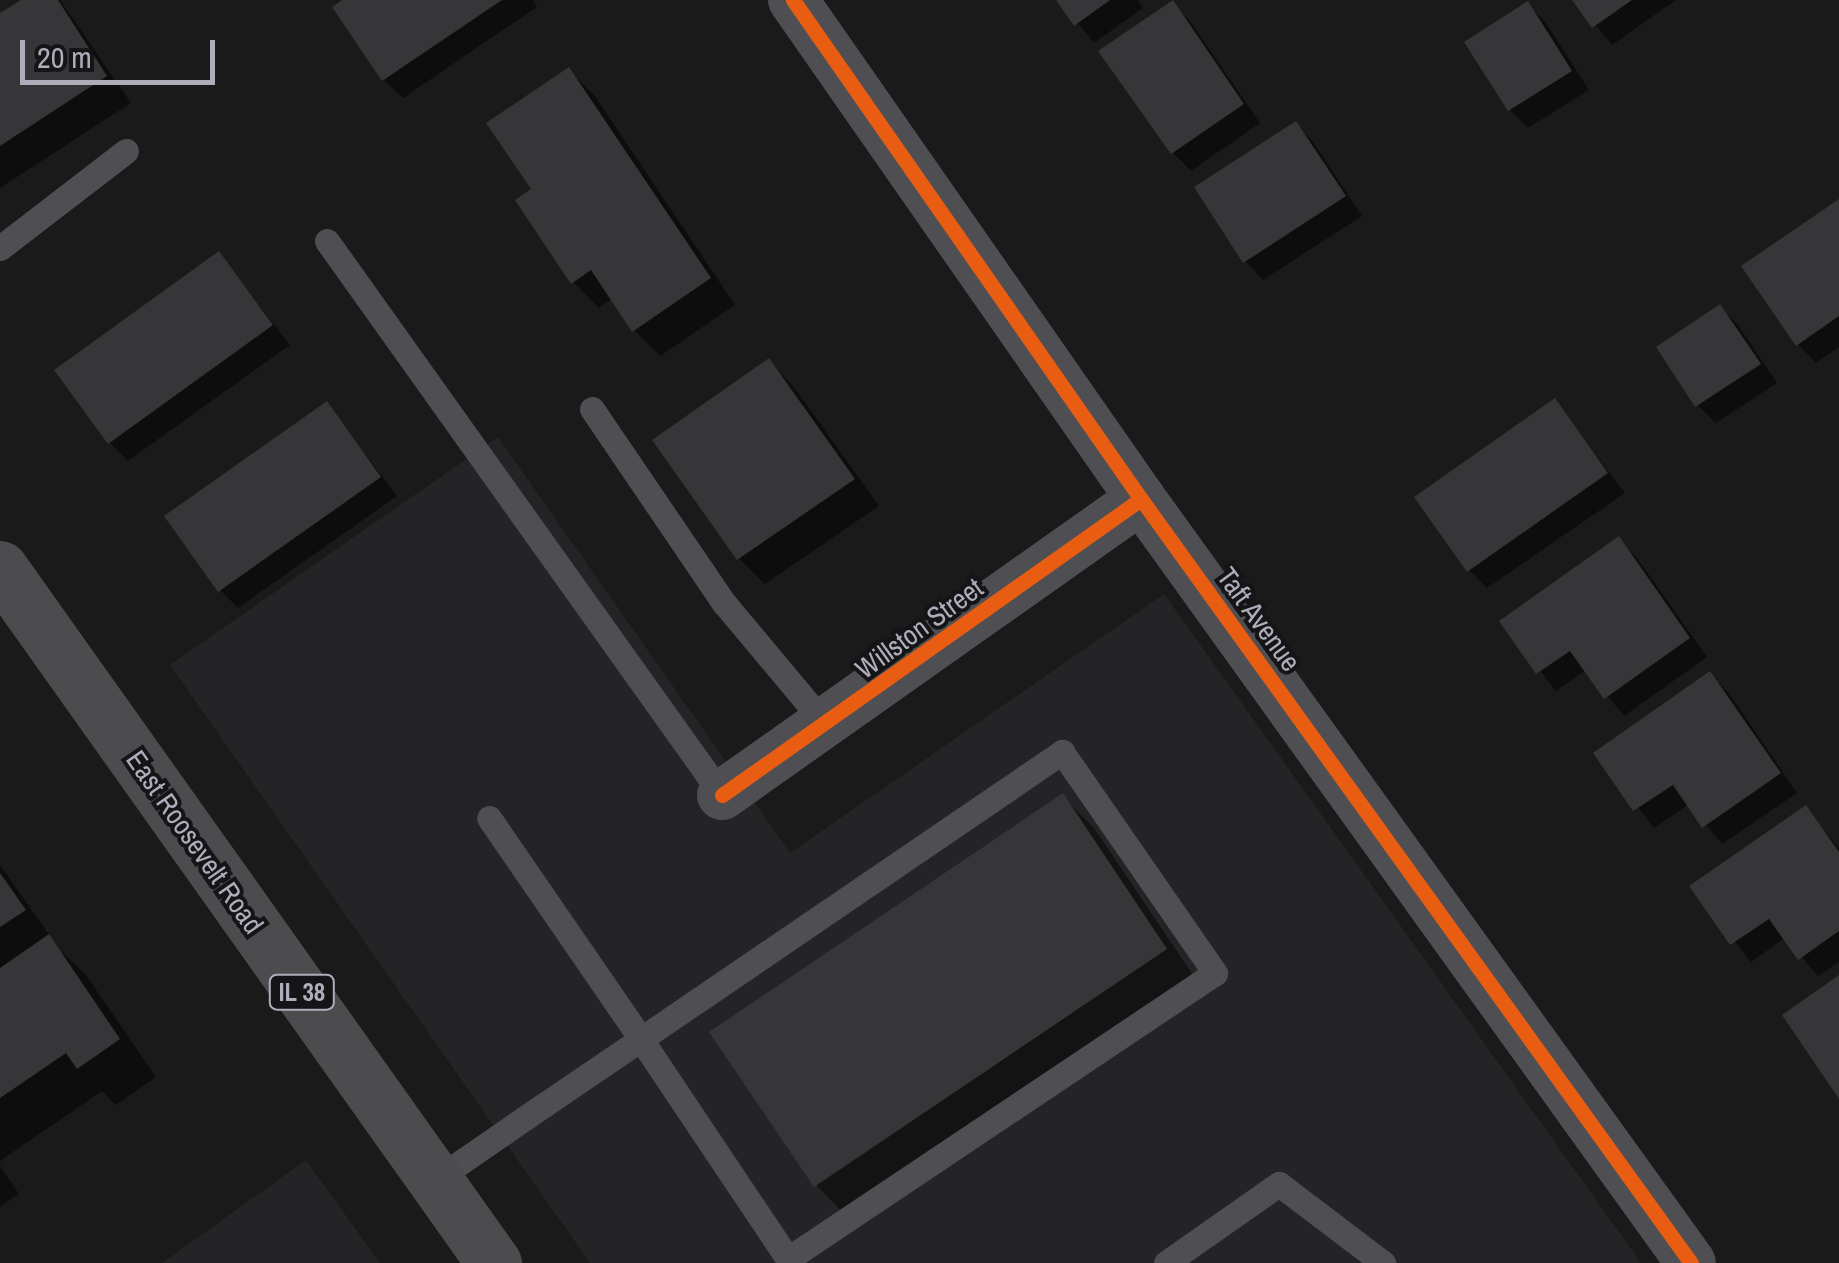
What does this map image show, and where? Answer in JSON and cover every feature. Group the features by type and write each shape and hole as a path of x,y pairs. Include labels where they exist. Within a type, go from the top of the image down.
{"main road":[{"name":"East Roosevelt Road","path":"0,568 494,1263"}],"street":[{"name":"Taft Avenue","path":"793,0 1141,498 1690,1263"},
{"name":"Willston Street","path":"722,795 1141,498"}],"lane":[{"path":"0,248 126,151"},
{"path":"327,241 722,795"},
{"path":"592,409 724,603 825,724"},
{"path":"436,1180 641,1039 1062,752 1215,973 788,1259 641,1039 490,818"},
{"path":"1166,1263 1279,1184 1383,1263"}],"shaded area":[{"path":"498,437 790,853 1164,594 1641,1263 590,1263 170,665"},
{"path":"306,1160 380,1263 162,1263"}],"building":[{"path":"21,0 58,0 107,76 0,146 0,13"},
{"path":"342,0 502,0 382,81 332,7"},
{"path":"1056,0 1110,0 1074,26"},
{"path":"1173,0 1244,104 1171,154 1098,51"},
{"path":"1572,0 1632,0 1592,28"},
{"path":"1528,1 1572,71 1508,111 1464,42"},
{"path":"569,67 711,278 632,332 591,270 571,284 515,200 531,189 486,123"},
{"path":"1296,121 1346,196 1243,263 1194,187"},
{"path":"1839,199 1839,316 1796,346 1741,266"},
{"path":"219,251 273,325 108,444 54,370"},
{"path":"1720,304 1761,364 1695,407 1656,347"},
{"path":"769,358 855,479 737,560 652,440"},
{"path":"1555,398 1608,473 1467,572 1414,497"},
{"path":"327,401 381,477 218,592 164,516"},
{"path":"1619,536 1690,638 1604,699 1570,651 1536,674 1499,621"},
{"path":"1710,671 1781,773 1702,828 1673,785 1633,811 1593,753"},
{"path":"1063,793 1167,949 814,1187 709,1032"},
{"path":"1806,805 1839,852 1839,931 1798,960 1769,919 1730,945 1689,886"},
{"path":"0,873 26,910 0,927"},
{"path":"49,934 120,1039 77,1069 66,1053 0,1098 0,968"},
{"path":"1839,975 1839,1099 1782,1015"}],"cycle path":[{"path":"793,0 1141,499 1691,1263"},
{"path":"722,795 1141,499"}]}
